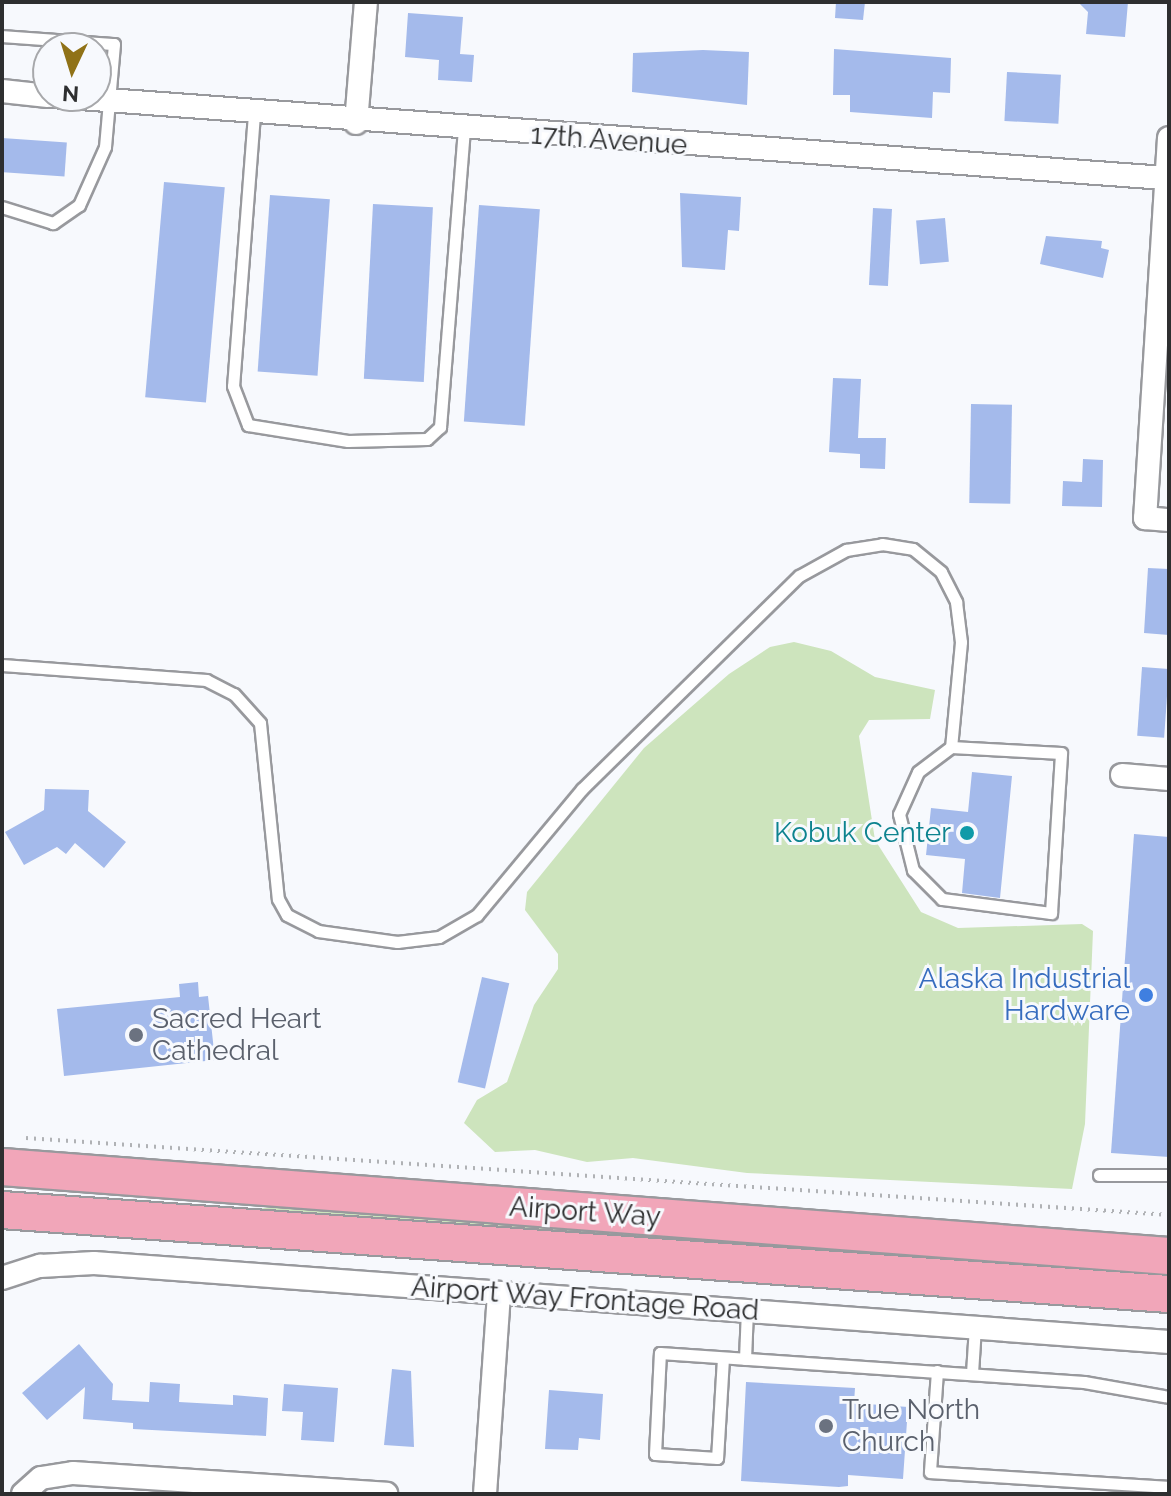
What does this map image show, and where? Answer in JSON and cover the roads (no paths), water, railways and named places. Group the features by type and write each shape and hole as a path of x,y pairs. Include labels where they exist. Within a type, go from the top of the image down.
{"main road":[{"name":"Airport Way","path":"9,1153 1169,1256"},
{"name":"Airport Way","path":"2,1210 1169,1294"}],"street":[{"path":"356,123 366,2"},
{"name":"17th Avenue","path":"2,91 32,94"},
{"name":"17th Avenue","path":"112,101 356,123 1165,178"},
{"path":"1169,138 1145,518 1169,520"},
{"path":"1122,775 1169,779"},
{"name":"Airport Way Frontage Road","path":"2,1278 40,1266 94,1263 1169,1342"},
{"path":"485,1494 499,1294"},
{"path":"26,1489 73,1473 253,1490 386,1494"}],"lane":[{"path":"2,36 32,38"},
{"path":"112,44 112,67"},
{"path":"2,207 53,223 79,205 96,178 107,112"},
{"path":"254,114 233,386 248,425 348,441 427,439 440,427 464,130"},
{"path":"2,665 206,680 234,694 260,723 278,899 287,915 318,931 397,942 439,937 477,915 582,789 799,576 846,550 882,544 913,549 941,572 956,602 961,642 951,747 918,772 899,814 913,870 942,899 1051,913 1061,753 951,747"},
{"path":"1099,1175 1169,1175"},
{"path":"745,1359 747,1309"},
{"path":"972,1373 975,1326"},
{"path":"723,1358 717,1458 655,1454 660,1353 972,1373 1169,1397"},
{"path":"937,1371 930,1472 1169,1487"}],"place":[{"name":"Kobuk Center","path":"967,833"},
{"name":"Alaska Industrial Hardware","path":"1146,995"},
{"name":"Sacred Heart Cathedral","path":"136,1035"},
{"name":"True North Church","path":"826,1426"}]}
